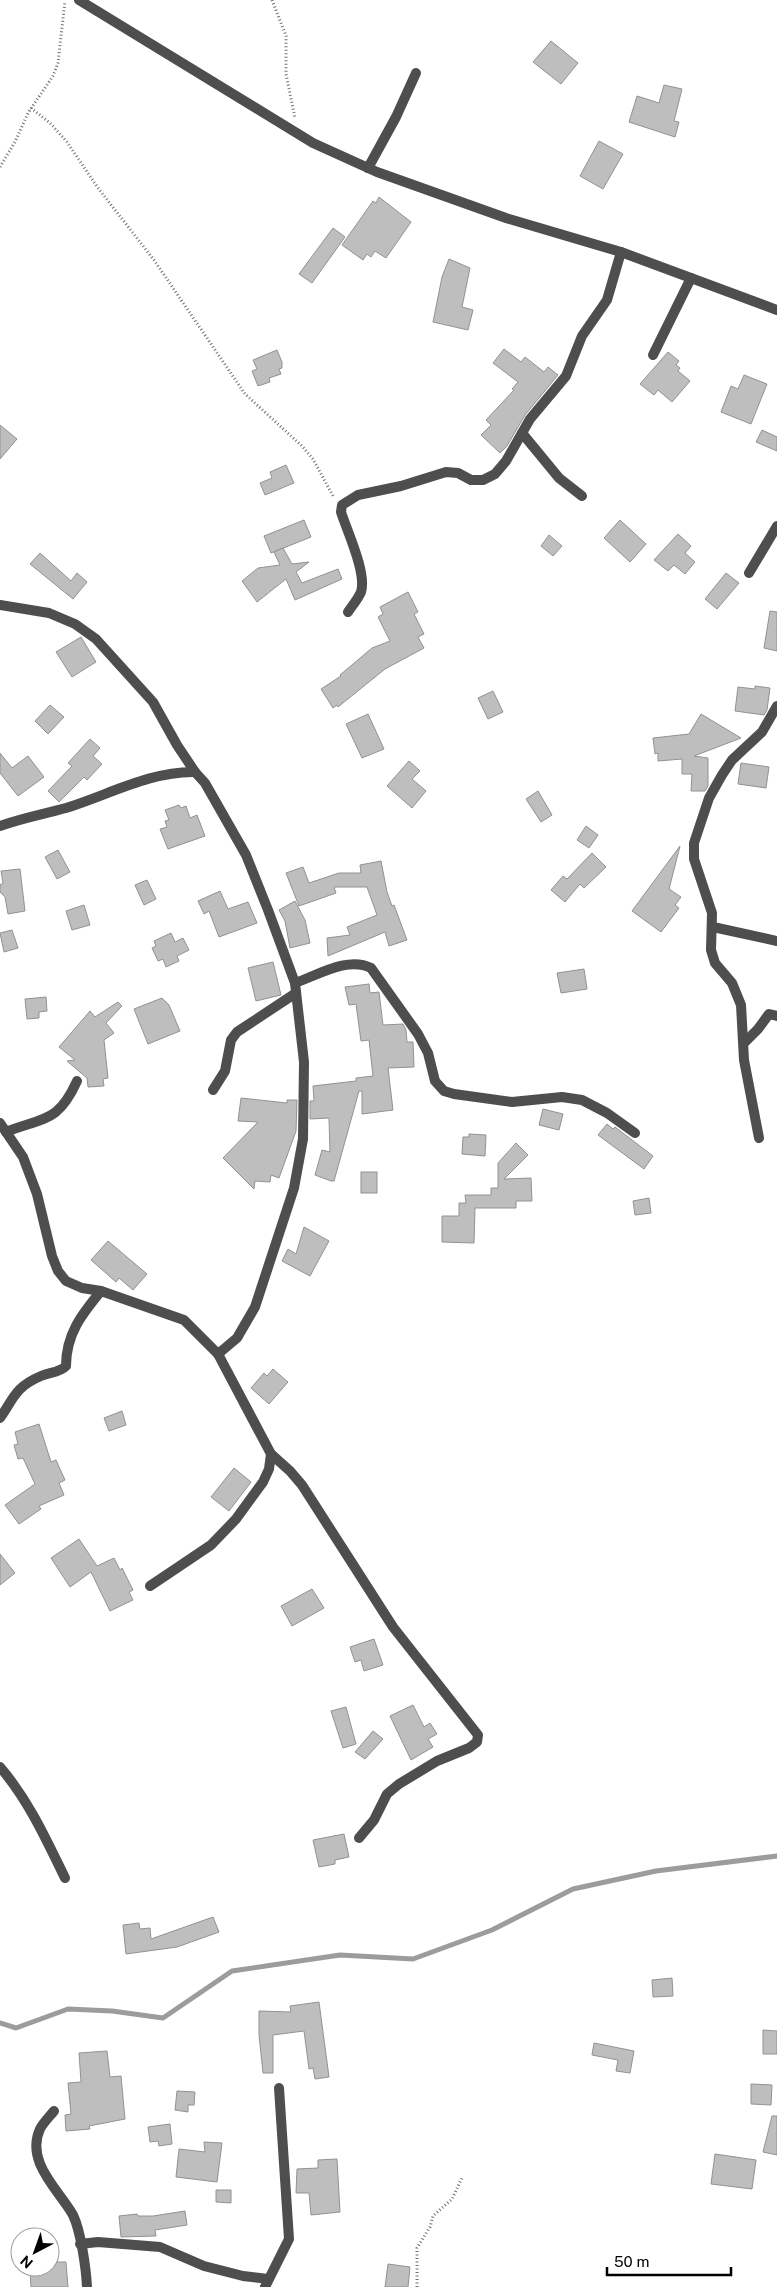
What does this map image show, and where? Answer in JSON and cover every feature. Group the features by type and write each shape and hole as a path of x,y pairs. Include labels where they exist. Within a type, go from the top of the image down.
{"street":[{"path":"78,0 313,143 368,168 506,218 621,252 777,310"},
{"path":"368,168 396,117 416,72"},
{"path":"348,612 361,592 361,582 358,561 341,512 342,505 358,495 401,486 446,472 458,473 471,480 482,480 495,474 506,461 530,419 566,376 582,336 607,300 621,252"},
{"path":"654,355 691,278"},
{"path":"522,433 560,478 582,496"},
{"path":"749,573 777,526"},
{"path":"0,606 50,613 75,624 96,639 153,702 177,745 195,772 205,783 246,855 296,988 304,1062 303,1139 294,1188 255,1308 237,1338 218,1354"},
{"path":"759,1138 744,1060 742,1005 732,983 715,963 711,950 712,914 694,858 694,843 709,798 722,774 732,760 762,732 777,706"},
{"path":"0,826 30,815 65,808 152,779 180,772 195,772"},
{"path":"713,927 777,941"},
{"path":"213,1090 225,1071 231,1040 237,1032 296,988 352,962 363,963 371,968 418,1034 428,1053 435,1081 444,1091 512,1102 562,1097 582,1100 607,1113 635,1133"},
{"path":"744,1042 758,1029 769,1014 777,1016"},
{"path":"6,1132 51,1118 70,1096 78,1081"},
{"path":"0,1123 23,1157 37,1194 52,1256 58,1271 66,1281 82,1288 102,1291 184,1320 218,1354 270,1454 290,1471 302,1485 393,1627 478,1735 478,1742 469,1748 437,1761 399,1784 387,1794 374,1820 359,1838"},
{"path":"0,1418 16,1390 42,1376 61,1371 66,1366 71,1333 78,1319 102,1291"},
{"path":"150,1586 211,1545 230,1525 263,1482 270,1469 270,1454"},
{"path":"0,1767 22,1794 34,1814 65,1878"},
{"path":"80,2244 98,2242 160,2247 204,2266 266,2283 289,2239 279,2088"},
{"path":"54,2111 40,2130 36,2150 42,2168 54,2190 73,2217 80,2244 87,2287"}],"path":[{"path":"0,167 15,142 31,108 53,76 58,63 65,0"},
{"path":"272,0 286,36 286,74 297,133"},
{"path":"31,108 50,123 66,142 98,188 132,230 245,394 302,446 313,459 332,496 342,505"},
{"path":"416,2287 415,2257 417,2248 430,2227 433,2216 452,2199 462,2178"}],"building":[{"path":"551,41 578,63 561,84 533,62"},
{"path":"664,85 682,89 674,121 679,122 675,137 629,122 637,96 659,103"},
{"path":"599,141 623,154 603,189 580,176"},
{"path":"379,197 411,222 386,258 375,251 371,257 367,254 363,260 342,245 373,201 376,203"},
{"path":"333,228 345,237 312,283 299,274"},
{"path":"449,259 470,268 462,307 473,310 468,330 433,322 442,277"},
{"path":"504,349 521,362 525,357 544,372 548,367 558,375 525,415 507,446 500,453 481,435 491,425 486,420 514,390 512,389 518,382 493,363"},
{"path":"277,350 282,362 282,368 279,369 281,374 269,378 270,382 258,386 252,371 257,369 253,360"},
{"path":"668,352 679,361 676,365 680,368 678,371 690,381 672,402 658,390 654,395 640,384"},
{"path":"744,375 767,384 751,424 721,412 731,386 738,389"},
{"path":"0,425 17,439 0,459"},
{"path":"762,430 777,437 777,451 756,442"},
{"path":"286,465 294,483 265,495 260,483 272,478 270,472"},
{"path":"304,520 311,537 271,553 264,536"},
{"path":"620,520 646,544 630,562 604,538"},
{"path":"678,534 691,546 685,553 695,562 685,574 674,565 668,571 654,560"},
{"path":"549,535 562,546 553,556 541,546"},
{"path":"283,548 292,564 309,562 296,572 302,583 338,569 342,579 295,600 286,579 257,602 242,581 258,568 280,565 274,552"},
{"path":"40,553 71,581 77,573 87,582 73,599 30,564"},
{"path":"726,573 739,583 717,609 705,599"},
{"path":"408,592 418,612 414,614 424,634 418,637 424,648 385,669 338,707 337,705 333,708 321,689 341,676 372,648 390,641 378,617 383,614 380,607"},
{"path":"770,611 777,612 777,651 764,648"},
{"path":"81,637 96,662 72,677 56,652"},
{"path":"755,686 770,688 767,710 764,715 735,711 738,687 755,689"},
{"path":"493,691 503,712 488,719 478,698"},
{"path":"50,705 64,717 48,734 35,721"},
{"path":"368,714 384,749 362,758 346,724"},
{"path":"701,714 741,738 694,756 708,758 708,786 705,791 691,791 692,774 682,774 682,759 658,761 658,753 655,754 653,738 689,734"},
{"path":"90,739 100,748 93,756 102,764 87,780 84,777 59,802 48,791 72,766 68,763"},
{"path":"0,753 12,768 28,756 44,777 18,796 0,773"},
{"path":"409,761 420,771 412,779 426,791 412,808 387,786"},
{"path":"741,763 769,767 766,788 738,784"},
{"path":"538,791 552,815 541,822 526,799"},
{"path":"179,805 181,808 186,806 190,818 197,815 205,836 168,849 160,829 167,827 165,821 169,820 165,810"},
{"path":"586,826 598,835 589,848 577,840"},
{"path":"680,846 669,889 681,897 675,905 679,908 661,932 632,911"},
{"path":"58,850 70,872 57,879 45,857"},
{"path":"592,853 606,867 584,888 580,884 565,902 551,890 563,876 567,879"},
{"path":"381,861 387,892 407,940 389,946 385,932 328,956 327,938 350,935 347,927 377,915 367,887 334,887 336,893 299,906 286,873 303,867 309,883 339,873 361,873 360,865"},
{"path":"20,869 25,911 8,914 5,897 0,892 0,885 3,883 1,871"},
{"path":"147,880 156,899 144,905 135,885"},
{"path":"220,891 228,909 248,902 257,923 219,937 209,911 204,914 198,901"},
{"path":"295,901 305,920 310,943 290,948 285,921 279,910"},
{"path":"84,905 90,925 72,930 66,911"},
{"path":"12,930 18,948 4,952 0,933"},
{"path":"171,933 175,942 183,938 189,950 177,956 179,961 166,967 163,959 158,961 152,948 156,946 154,941"},
{"path":"273,962 281,995 256,1001 248,968"},
{"path":"584,969 587,989 561,993 557,973"},
{"path":"369,984 370,993 379,992 383,1025 403,1024 406,1030 407,1042 413,1042 414,1067 388,1068 393,1110 362,1114 362,1091 359,1091 334,1181 331,1181 315,1175 322,1150 330,1152 329,1118 310,1119 310,1101 314,1101 313,1086 356,1081 356,1078 373,1076 369,1040 361,1041 356,1004 349,1005 345,987"},
{"path":"46,997 47,1011 39,1012 39,1018 27,1019 25,999"},
{"path":"162,998 169,1005 180,1031 148,1044 134,1009"},
{"path":"118,1002 122,1006 106,1023 114,1033 104,1040 108,1078 103,1079 104,1086 88,1087 87,1078 67,1061 75,1060 59,1047 90,1011 95,1017"},
{"path":"241,1098 287,1103 287,1100 297,1100 296,1131 279,1178 271,1175 270,1182 255,1181 254,1189 223,1158 258,1122 238,1121"},
{"path":"543,1109 563,1114 559,1130 539,1125"},
{"path":"607,1124 613,1129 615,1127 653,1156 644,1169 598,1135"},
{"path":"469,1134 486,1135 485,1156 462,1154 463,1137 469,1137"},
{"path":"516,1143 528,1155 504,1179 531,1178 532,1201 516,1201 516,1208 475,1208 474,1243 442,1242 442,1216 459,1216 459,1203 466,1203 465,1195 491,1195 491,1188 498,1188 498,1163"},
{"path":"361,1172 377,1172 377,1193 361,1193"},
{"path":"649,1198 651,1213 635,1215 633,1201"},
{"path":"304,1227 329,1241 310,1276 282,1261 288,1249 296,1254"},
{"path":"108,1241 147,1274 133,1290 119,1278 116,1282 91,1260"},
{"path":"273,1369 288,1382 269,1404 251,1388 264,1373 267,1376"},
{"path":"122,1411 126,1425 109,1431 104,1418"},
{"path":"39,1424 51,1462 56,1460 65,1480 59,1483 64,1495 39,1506 41,1509 19,1524 5,1505 35,1484 23,1458 18,1459 14,1445 18,1444 15,1432"},
{"path":"234,1468 251,1482 229,1511 211,1497"},
{"path":"79,1539 97,1566 114,1558 120,1570 122,1568 133,1590 129,1592 133,1600 110,1611 91,1572 70,1587 51,1558"},
{"path":"0,1554 15,1573 0,1585"},
{"path":"312,1589 324,1608 292,1626 281,1606"},
{"path":"374,1639 383,1665 364,1671 361,1660 355,1662 350,1647"},
{"path":"413,1705 424,1727 430,1723 437,1734 428,1739 433,1747 411,1760 390,1716"},
{"path":"346,1707 356,1744 343,1748 331,1711"},
{"path":"373,1731 383,1739 365,1759 355,1752"},
{"path":"344,1834 349,1857 335,1860 335,1864 319,1867 313,1840"},
{"path":"213,1917 219,1932 177,1947 126,1954 123,1925 139,1923 140,1929 150,1928 151,1939"},
{"path":"672,1978 673,1996 653,1997 652,1980"},
{"path":"319,2002 329,2077 315,2079 313,2068 309,2069 304,2031 273,2035 273,2073 263,2073 259,2035 259,2011 291,2012 290,2006"},
{"path":"763,2030 777,2031 777,2054 763,2054"},
{"path":"594,2043 634,2051 630,2073 616,2071 618,2060 592,2055"},
{"path":"107,2051 110,2077 121,2076 125,2119 89,2126 90,2129 66,2131 65,2115 71,2114 68,2083 81,2082 79,2053"},
{"path":"751,2084 772,2085 771,2105 751,2104"},
{"path":"177,2091 195,2092 194,2105 188,2105 188,2112 175,2110"},
{"path":"772,2116 777,2116 777,2155 763,2152"},
{"path":"170,2124 172,2144 159,2146 158,2141 150,2142 148,2127"},
{"path":"204,2142 222,2143 217,2182 176,2177 179,2149 205,2152"},
{"path":"715,2154 756,2160 752,2189 711,2184"},
{"path":"337,2159 340,2212 311,2215 309,2193 296,2193 297,2169 318,2168 318,2160"},
{"path":"216,2190 231,2190 231,2203 216,2202"},
{"path":"185,2211 187,2225 155,2230 156,2236 121,2237 119,2216 137,2214 138,2216 153,2216"},
{"path":"60,2262 66,2262 68,2287 31,2287 30,2277 60,2277"},
{"path":"388,2264 410,2267 408,2287 385,2287"}],"waterway":[{"path":"0,2023 16,2028 68,2009 112,2011 163,2018 232,1971 340,1955 413,1959 492,1930 573,1889 656,1871 777,1856"}]}
